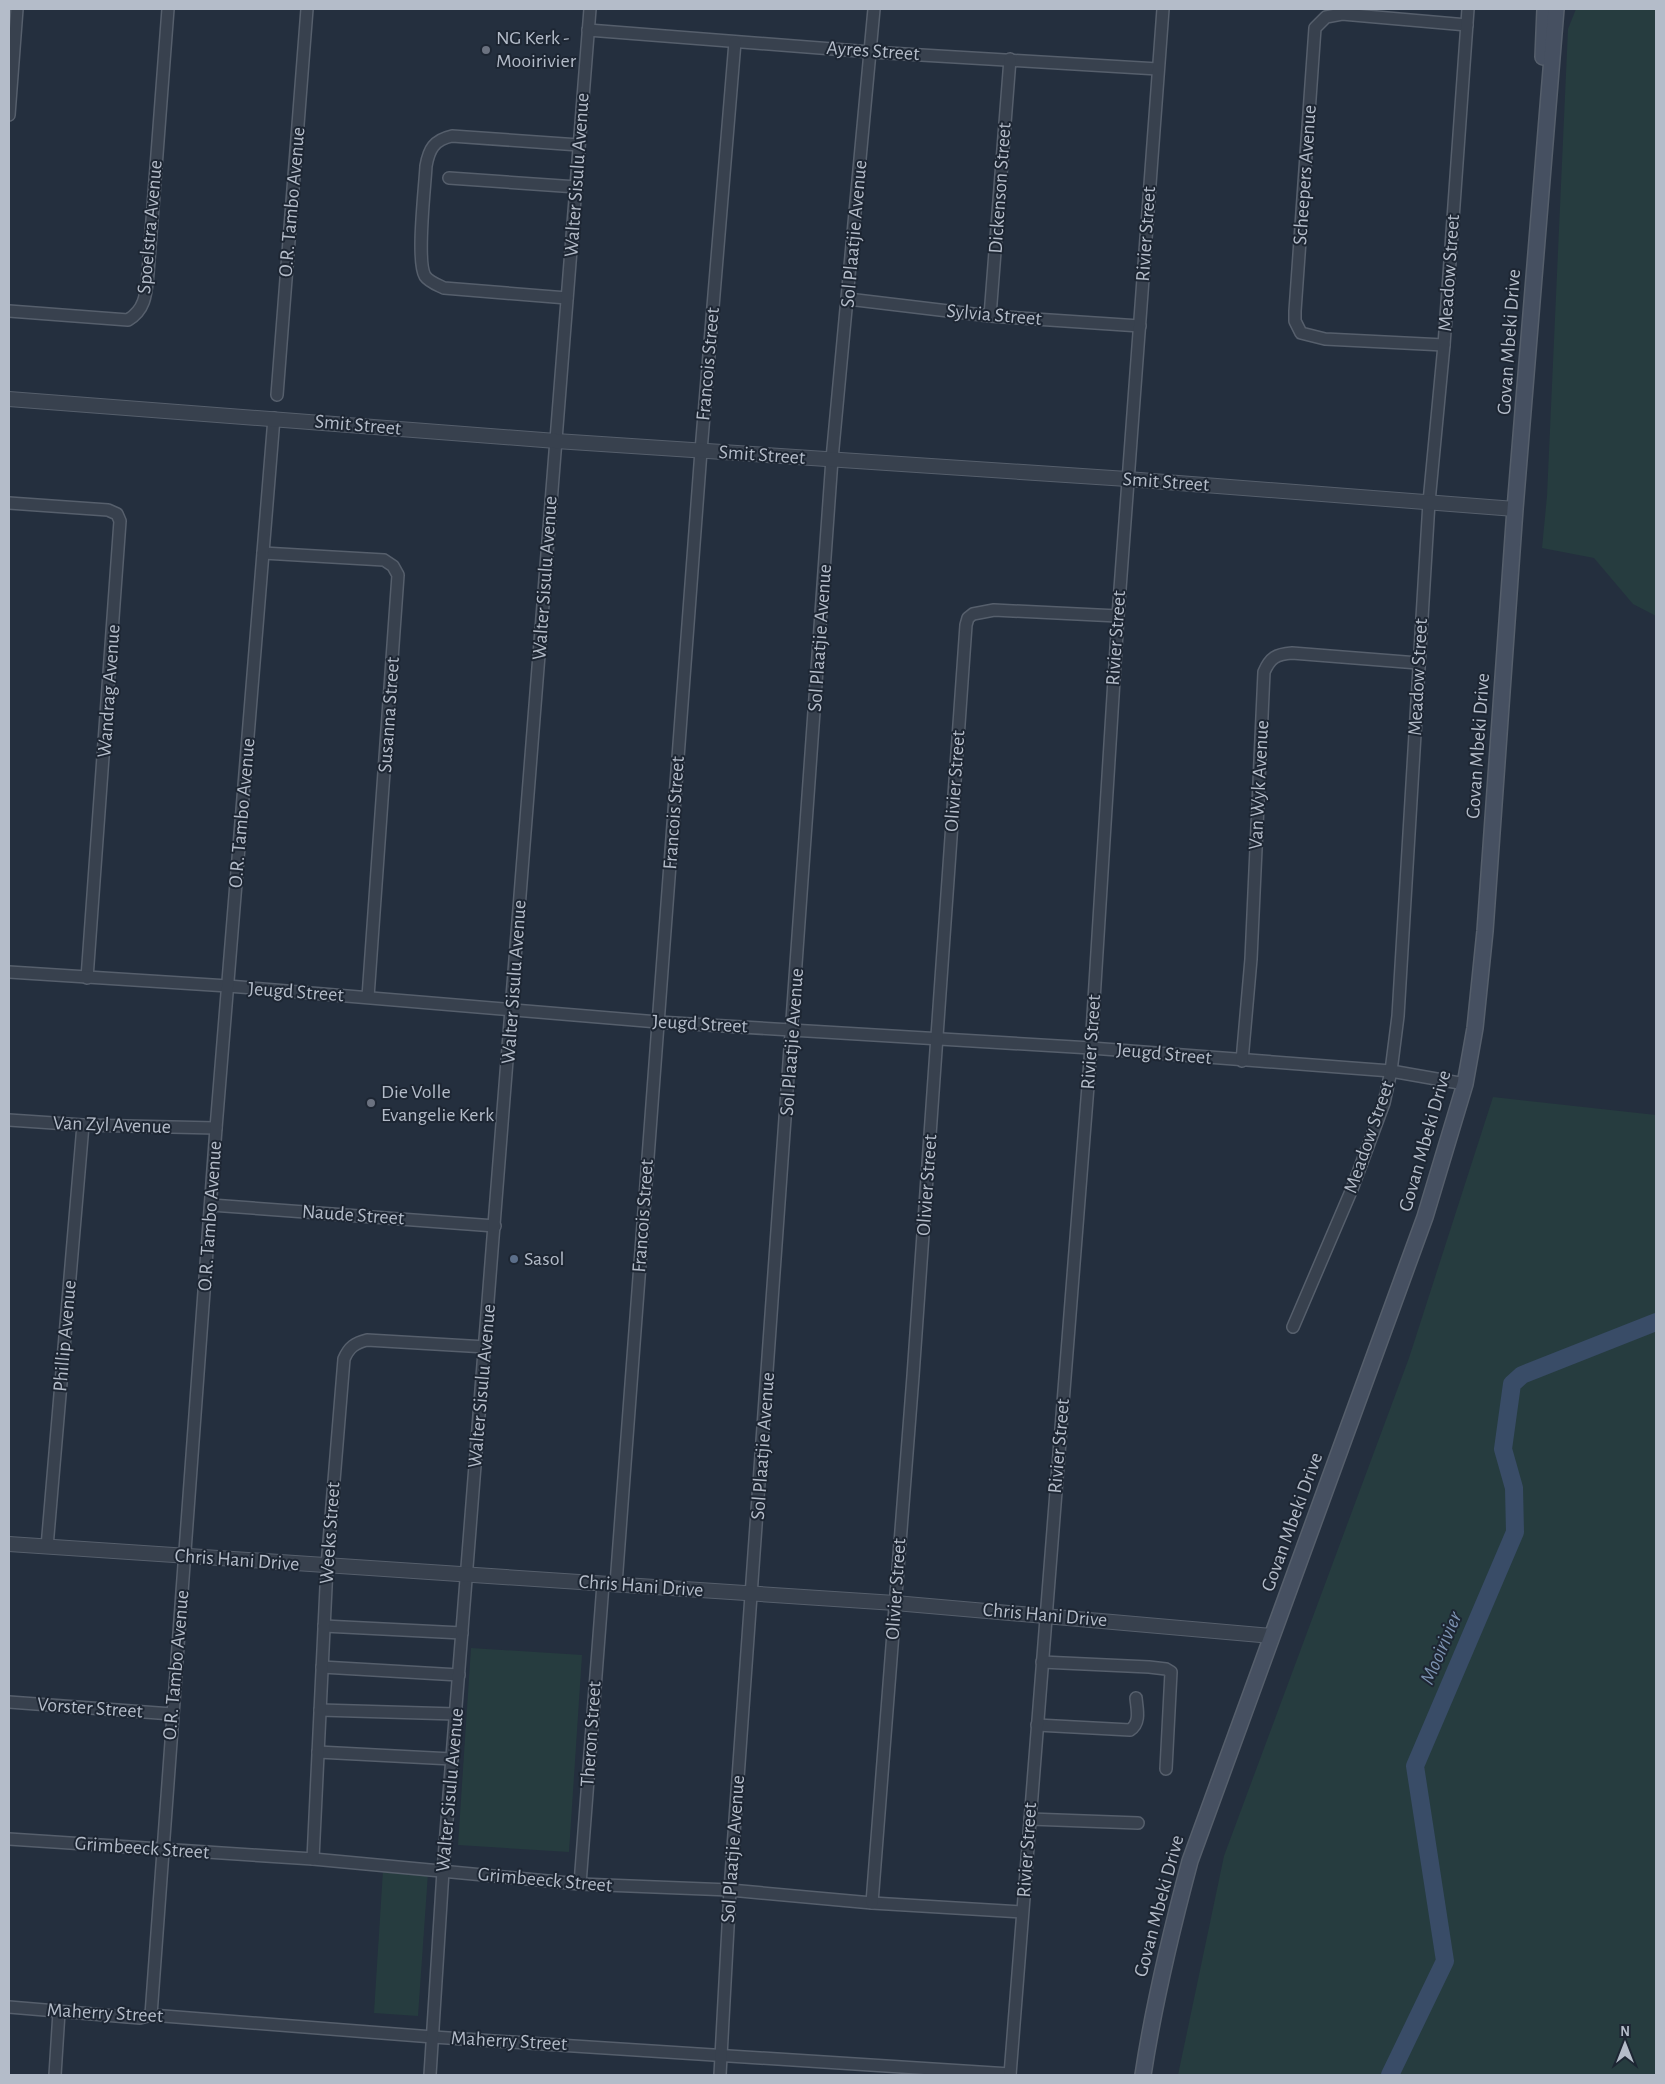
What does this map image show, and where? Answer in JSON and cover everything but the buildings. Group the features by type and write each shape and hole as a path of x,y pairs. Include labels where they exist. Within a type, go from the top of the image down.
{"main road":[{"name":"Govan Mbeki Drive","path":"1541,176 1539,141 1545,9"},
{"name":"Govan Mbeki Drive","path":"1143,2075 1158,1989 1190,1861 1425,1217 1465,1084 1475,1028 1485,931 1515,509 1556,9"}],"street":[{"path":"9,115 17,9"},
{"name":"Spoelstra Avenue","path":"9,312 128,320 137,314 143,305 148,273 168,9"},
{"name":"O.R. Tambo Avenue","path":"276,395 307,9"},
{"name":"Walter Sisulu Avenue","path":"430,2075 443,1871 486,1347 590,9"},
{"name":"Sol Plaatjie Avenue","path":"720,2075 730,1890 793,1028 832,460 874,9"},
{"name":"Rivier Street","path":"1010,2075 1091,1048 1127,479 1163,9"},
{"name":"Meadow Street","path":"1293,1327 1352,1189 1384,1103 1392,1071 1398,1016 1429,502 1444,345 1468,9"},
{"name":"Scheepers Avenue","path":"1444,345 1325,339 1301,333 1295,321 1298,269 1316,28 1326,17 1342,14 1467,25"},
{"name":"Ayres Street","path":"588,30 871,52 1158,68"},
{"name":"Francois Street","path":"609,1584 658,1022 701,451 735,42"},
{"name":"Dickenson Street","path":"990,316 1010,59"},
{"path":"567,298 444,288 434,284 425,276 422,255 426,166 428,154 433,145 440,139 452,136 579,145"},
{"path":"449,178 577,187"},
{"name":"Sylvia Street","path":"848,299 990,316 1140,326"},
{"name":"Smit Street","path":"9,399 556,441 1127,479 1515,509"},
{"name":"O.R. Tambo Avenue","path":"151,2015 216,1128 274,418"},
{"name":"Wandrag Avenue","path":"9,503 108,510 117,514 120,521 87,978"},
{"name":"Susanna Street","path":"263,553 384,560 393,566 398,576 368,997"},
{"name":"Olivier Street","path":"872,1903 968,618 981,611 994,610 1118,616"},
{"name":"Van Wyk Avenue","path":"1242,1061 1251,959 1264,672 1267,665 1275,656 1292,653 1418,663"},
{"name":"Jeugd Street","path":"9,972 228,986 658,1022 793,1028 1392,1071 1465,1084"},
{"name":"Van Zyl Avenue","path":"9,1120 83,1125 216,1128"},
{"name":"Phillip Avenue","path":"47,1547 83,1125"},
{"name":"Naude Street","path":"211,1205 495,1226"},
{"name":"Weeks Street","path":"313,1859 327,1566 342,1370 348,1350 356,1343 367,1340 486,1347"},
{"name":"Chris Hani Drive","path":"9,1544 895,1603 1272,1636"},
{"name":"Theron Street","path":"580,1884 609,1584"},
{"path":"324,1626 462,1633"},
{"path":"1042,1662 1166,1669 1171,1672 1166,1769"},
{"path":"322,1668 459,1675"},
{"path":"1037,1725 1130,1730 1136,1725 1137,1720 1136,1698"},
{"name":"Vorster Street","path":"9,1702 172,1714"},
{"path":"320,1710 456,1714"},
{"path":"318,1752 452,1759"},
{"path":"1030,1819 1138,1823"},
{"name":"Grimbeeck Street","path":"9,1839 313,1859 580,1884 730,1890 872,1903 1022,1912"},
{"name":"Maherry Street","path":"9,2008 140,2018 151,2015 433,2037 1010,2075"},
{"path":"55,2075 60,2012"}],"green space":[{"path":"1576,9 1656,9 1656,616 1633,604 1594,558 1542,548 1547,496 1568,29"},
{"path":"1493,1097 1656,1115 1656,2075 1178,2075 1224,1856 1409,1358"},
{"path":"471,1648 582,1655 569,1852 458,1845"},
{"path":"383,1870 428,1873 418,2016 374,2013"}],"waterway":[{"name":"Mooirivier","path":"1390,2075 1445,1961 1415,1766 1515,1532 1514,1488 1503,1449 1512,1384 1522,1375 1656,1322"}],"place":[{"name":"NG Kerk - Mooirivier","path":"486,50"},
{"name":"Die Volle Evangelie Kerk","path":"371,1103"},
{"name":"Sasol","path":"514,1259"}]}
